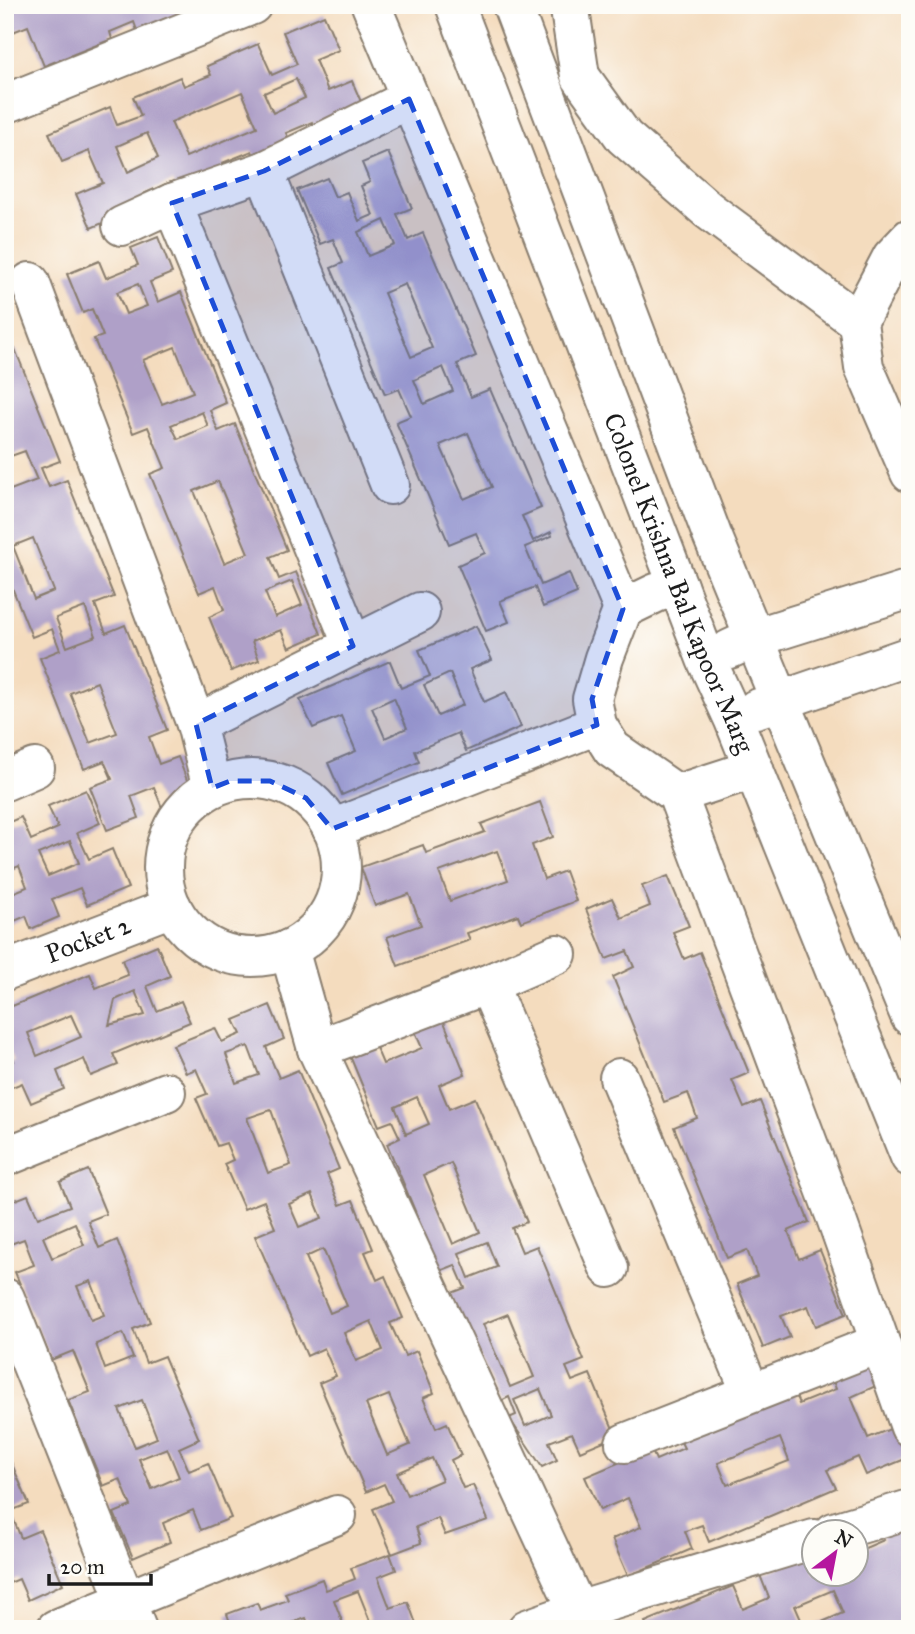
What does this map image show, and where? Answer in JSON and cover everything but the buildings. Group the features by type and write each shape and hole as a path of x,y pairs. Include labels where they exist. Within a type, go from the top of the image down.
{"street":[{"path":"5,104 252,5"},
{"path":"371,5 623,609"},
{"name":"Colonel Krishna Bal Kapoor Marg","path":"455,5 706,659 754,769 910,1157"},
{"name":"Colonel Krishna Bal Kapoor Marg","path":"512,5 712,535 910,1016"},
{"path":"572,5 570,10 580,76 624,137 708,210 858,322"},
{"path":"122,226 172,203 264,171 409,99"},
{"path":"264,171 390,485"},
{"path":"172,203 353,646"},
{"path":"910,238 892,257 858,322 864,367 910,473"},
{"path":"30,282 196,724 212,788"},
{"path":"678,586 623,609 592,699 597,725 612,749 677,793 836,1218 910,1427"},
{"path":"706,659 754,638 910,589"},
{"path":"196,724 420,612"},
{"path":"733,718 910,656"},
{"path":"332,828 597,725"},
{"path":"677,793 754,769"},
{"path":"230,781 270,781 306,798 321,812 332,828 341,868 339,888 332,907 321,924 307,938 289,949 271,955 231,955 196,937 172,907 165,888 164,849 181,813 195,799 212,788 230,781"},
{"name":"Pocket 2","path":"5,971 172,907"},
{"path":"289,949 317,1049 578,1611"},
{"path":"317,1049 488,984 557,954"},
{"path":"488,984 609,1268"},
{"path":"619,1078 751,1393"},
{"path":"5,1157 166,1093"},
{"path":"5,1298 131,1614"},
{"path":"625,1443 880,1343"},
{"path":"870,1522 910,1510"},
{"path":"56,1629 131,1614 337,1515"},
{"path":"527,1629 800,1543"}],"highlighted area":[{"path":"409,99 623,609 592,699 597,725 332,829 306,798 270,781 230,781 212,788 196,724 353,646 172,203 264,171"}]}
